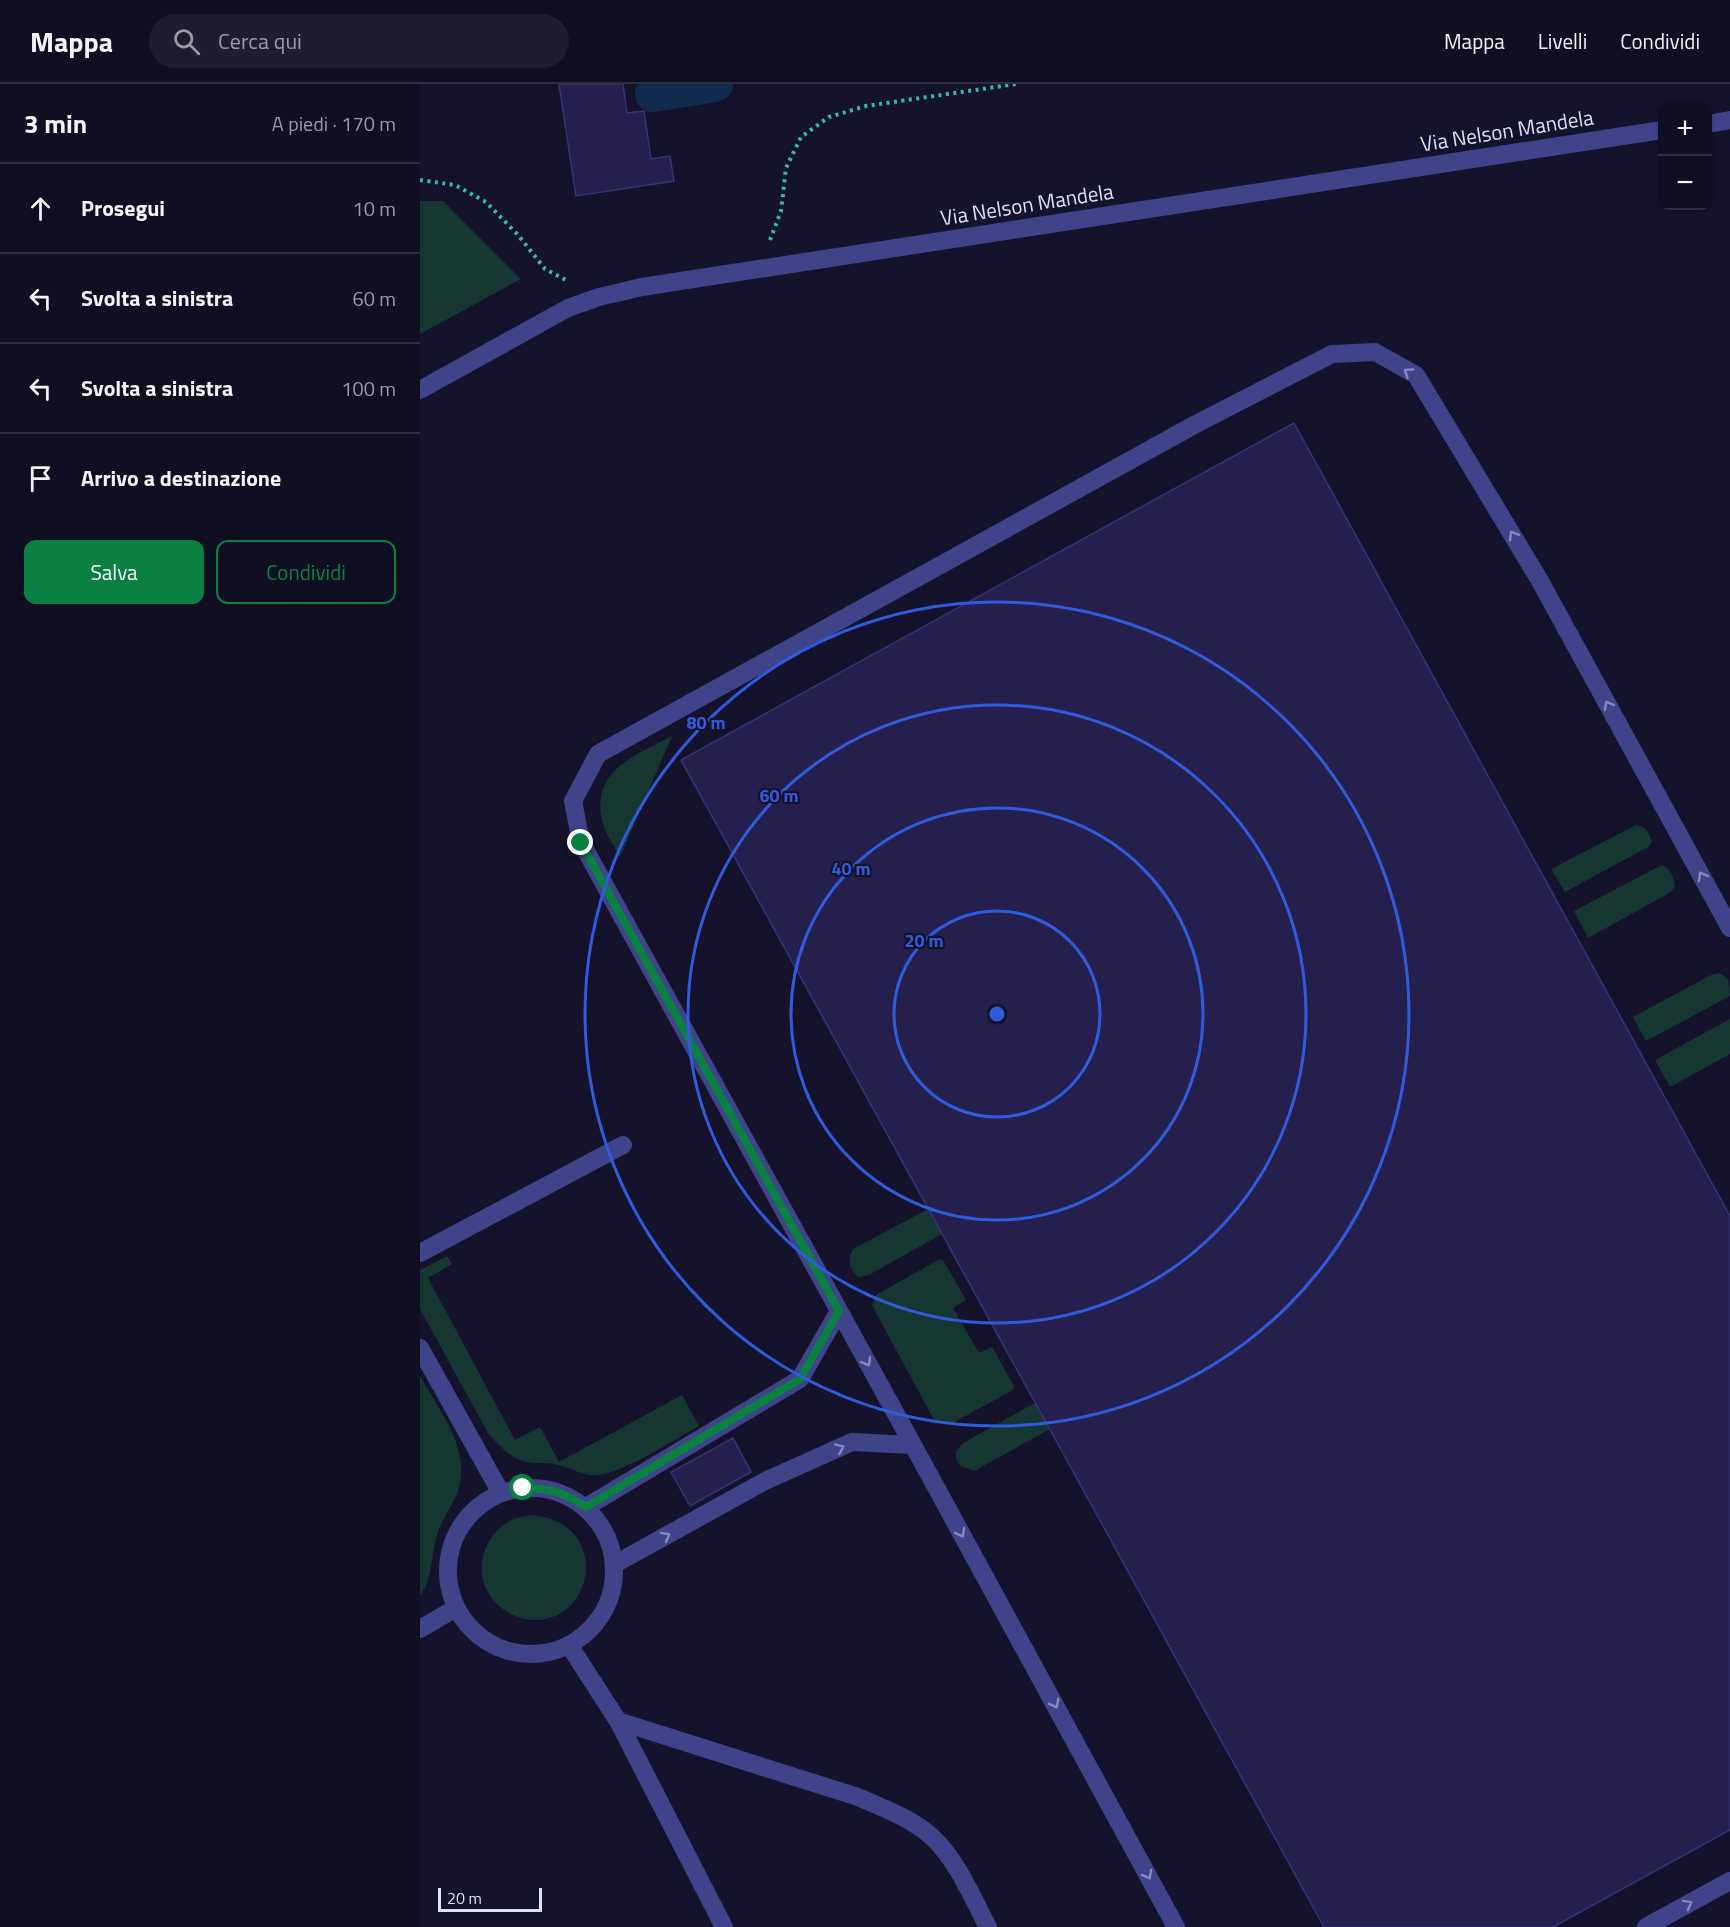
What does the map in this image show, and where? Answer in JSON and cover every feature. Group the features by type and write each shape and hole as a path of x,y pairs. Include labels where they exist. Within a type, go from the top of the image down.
{"street":[{"path":"1712,123 1730,120"},
{"name":"Via Nelson Mandela","path":"420,390 568,308 599,297 642,287 1658,131"},
{"path":"1176,1927 581,843 573,801 598,754 1196,424 1332,354 1375,352 1416,375 1540,581 1730,928"},
{"path":"420,1253 623,1145"},
{"path":"586,1507 800,1379 839,1311"},
{"path":"420,1348 501,1492"},
{"path":"615,1564 765,1481 852,1442 913,1445"},
{"path":"523,1488 545,1488 567,1495 586,1507 600,1524 610,1543 615,1564 613,1589 604,1612 589,1631 569,1645 544,1653 518,1653 493,1645 472,1630 456,1608 449,1587 448,1575 453,1541 464,1520 481,1504 501,1492 523,1488"},
{"path":"420,1629 456,1608"},
{"path":"569,1645 618,1721 724,1927"},
{"path":"618,1721 858,1797 897,1814 932,1837 953,1863 988,1927"},
{"path":"1646,1927 1730,1881"}],"path":[{"path":"766,267 768,246 781,210 786,168 801,136 828,117 866,106 1016,84"},
{"path":"420,180 455,185 486,202 518,235 545,269 599,297"}],"green space":[{"path":"420,201 443,201 521,279 420,334"},
{"path":"672,736 620,857 603,824 600,806 603,791 609,778 618,768 643,751"},
{"path":"1636,825 1648,833 1652,842 1648,847 1565,892 1551,869"},
{"path":"1662,865 1670,871 1674,880 1675,887 1669,893 1588,938 1574,911"},
{"path":"1718,973 1728,981 1730,996 1646,1041 1633,1017"},
{"path":"1730,1019 1730,1054 1670,1087 1655,1060"},
{"path":"928,1209 942,1234 869,1275 859,1277 853,1271 850,1261 853,1249"},
{"path":"447,1256 452,1264 428,1278 515,1440 540,1427 559,1462 682,1395 699,1426 630,1465 602,1474 590,1475 551,1463 526,1462 511,1455 489,1435 420,1309 420,1270"},
{"path":"940,1259 943,1260 966,1300 953,1308 979,1353 992,1347 1014,1386 1013,1390 949,1425 935,1422 872,1305 876,1295"},
{"path":"420,1376 452,1432 461,1462 461,1478 457,1494 439,1530 430,1574 420,1596"},
{"path":"1035,1403 1050,1429 974,1471 960,1466 956,1459 956,1451 963,1443"},
{"path":"529,1515 557,1521 575,1535 584,1554 586,1574 580,1593 567,1609 549,1618 525,1619 508,1613 494,1601 483,1580 483,1557 493,1535 512,1520"}],"building":[{"path":"559,84 623,84 627,113 644,111 651,159 670,156 674,181 576,196"},
{"path":"1294,423 1730,1216 1730,1830 1553,1927 1324,1927 681,760"},
{"path":"733,1438 751,1472 690,1506 671,1472"}],"waterway":[{"path":"653,94 715,84"}],"route":[{"path":"523,1488 545,1488 567,1495 586,1507 800,1379 839,1311 581,843"}]}
